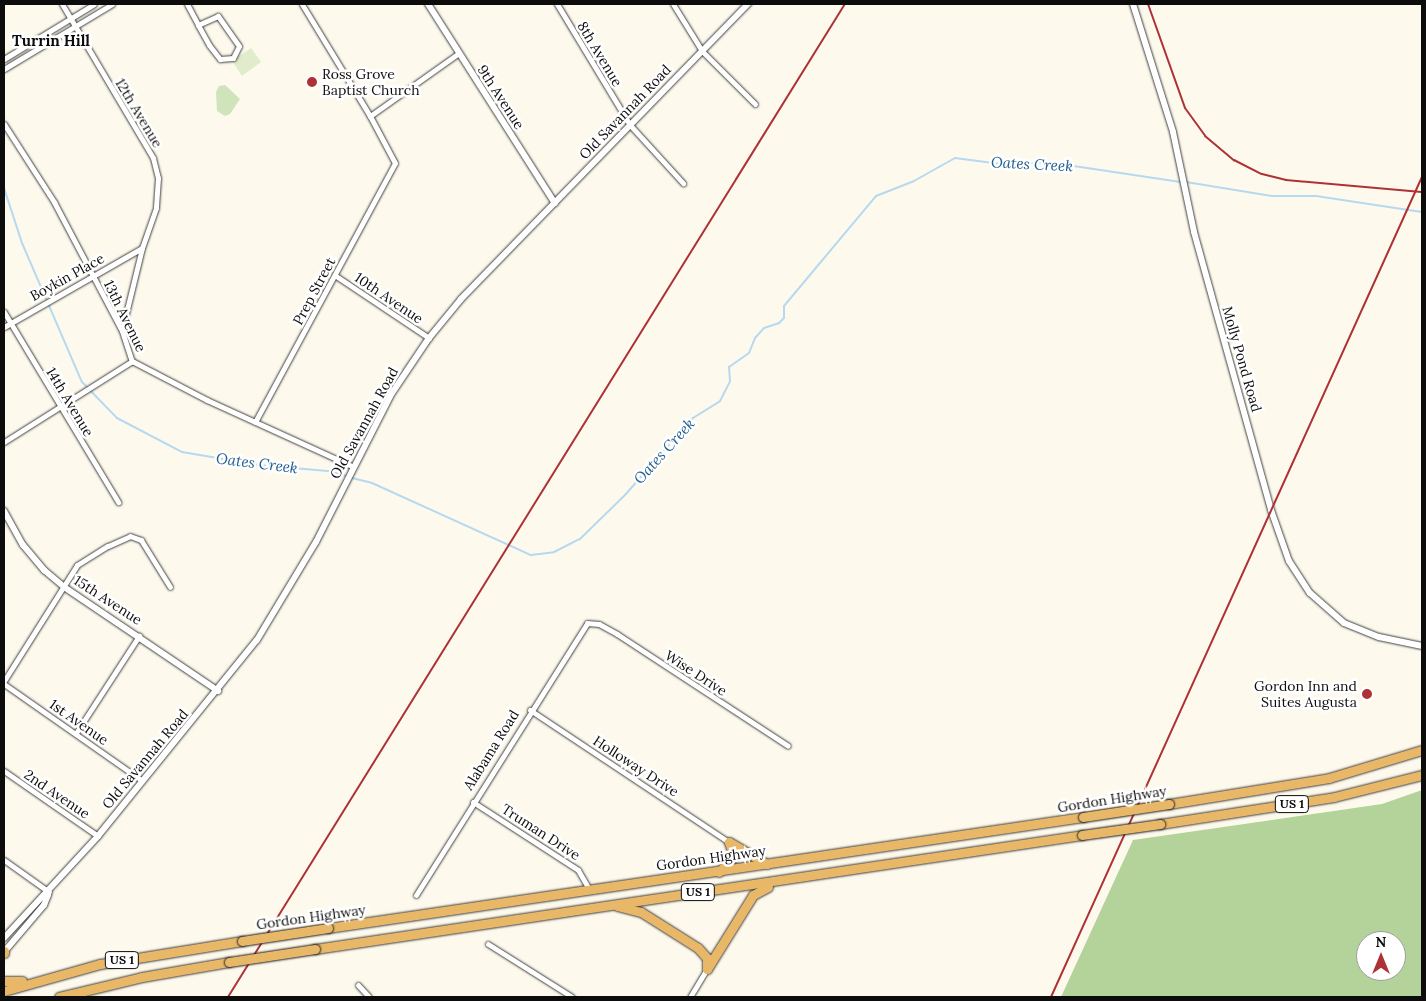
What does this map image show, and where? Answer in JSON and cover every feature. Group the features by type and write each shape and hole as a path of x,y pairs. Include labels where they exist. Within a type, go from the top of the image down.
{"highway":[{"name":"Gordon Highway","path":"4,991 45,978 108,962 589,889 719,872 1329,778 1422,750"},
{"name":"US 1","path":"59,997 142,977 229,962 1358,793 1422,775"},
{"path":"729,842 767,864"},
{"path":"719,872 734,856 729,842"},
{"path":"707,969 752,895 782,879"},
{"path":"612,905 641,912 698,948 707,958 707,969"},
{"path":"4,981 45,978"}],"street":[{"name":"12th Avenue","path":"62,4 153,158 158,178 156,208 142,248 122,331"},
{"path":"4,59 94,4"},
{"path":"4,69 112,4"},
{"path":"187,4 198,24 220,59 233,58 239,46 218,16 198,24"},
{"path":"302,4 370,116 459,53"},
{"name":"9th Avenue","path":"428,4 555,203"},
{"name":"8th Avenue","path":"557,4 630,126 683,183"},
{"path":"674,4 702,51 755,104"},
{"name":"Old Savannah Road","path":"4,938 50,892 98,836 141,780 218,691 266,624 316,542 352,466 392,393 428,338 460,299 748,4"},
{"name":"Molly Pond Road","path":"1133,4 1181,165 1187,200 1272,510 1289,561 1310,593 1344,623 1379,637 1422,646"},
{"name":"Prep Street","path":"255,422 336,276 370,207 392,171 395,163 370,116"},
{"name":"13th Avenue","path":"4,124 54,202 122,331 132,361 255,422 352,466"},
{"name":"Boykin Place","path":"4,327 142,248"},
{"name":"10th Avenue","path":"336,276 428,338"},
{"name":"14th Avenue","path":"4,312 118,502"},
{"path":"4,442 132,361"},
{"name":"15th Avenue","path":"4,511 23,545 44,570 64,587 218,691"},
{"path":"4,682 77,565 130,536 141,540 170,587"},
{"name":"Alabama Road","path":"416,895 578,633 590,622"},
{"name":"Wise Drive","path":"590,622 617,634 788,746"},
{"path":"76,733 139,636"},
{"name":"1st Avenue","path":"4,682 141,780"},
{"name":"Holloway Drive","path":"530,710 729,842"},
{"name":"2nd Avenue","path":"4,771 98,836"},
{"name":"Truman Drive","path":"473,802 578,870 589,889"},
{"path":"4,860 50,892"},
{"name":"Old Savannah Road","path":"4,952 44,905 50,892"},
{"path":"488,944 572,997"},
{"path":"690,997 707,969"},
{"path":"358,985 369,997"}],"green space":[{"path":"251,48 261,62 242,76 232,61"},
{"path":"225,85 240,99 230,114 225,116 217,111 216,92 219,86"},
{"path":"1422,790 1422,997 1061,997 1133,840 1382,804"}],"waterway":[{"name":"Oates Creek","path":"352,478 372,483 531,555 554,552 580,539 625,495 693,418 720,401 730,381 729,367 749,353 755,338 764,328 779,323 784,318 784,306 876,196 914,181 955,158 1009,165 1047,162 1181,182"},
{"name":"Oates Creek","path":"1186,182 1272,196 1316,196 1422,212"},
{"name":"Oates Creek","path":"4,188 22,243 82,382 117,418 182,452 259,465 328,471 347,476"}],"railway":[{"path":"228,997 845,4"},
{"path":"1148,4 1185,108 1205,136 1234,160 1262,174 1286,180 1421,192"},
{"path":"1051,997 1422,177"}],"place":[{"name":"Ross Grove Baptist Church","path":"312,82"},
{"name":"Gordon Inn and Suites Augusta","path":"1367,694"}],"district":[{"name":"Turrin Hill","path":"51,41"}]}
